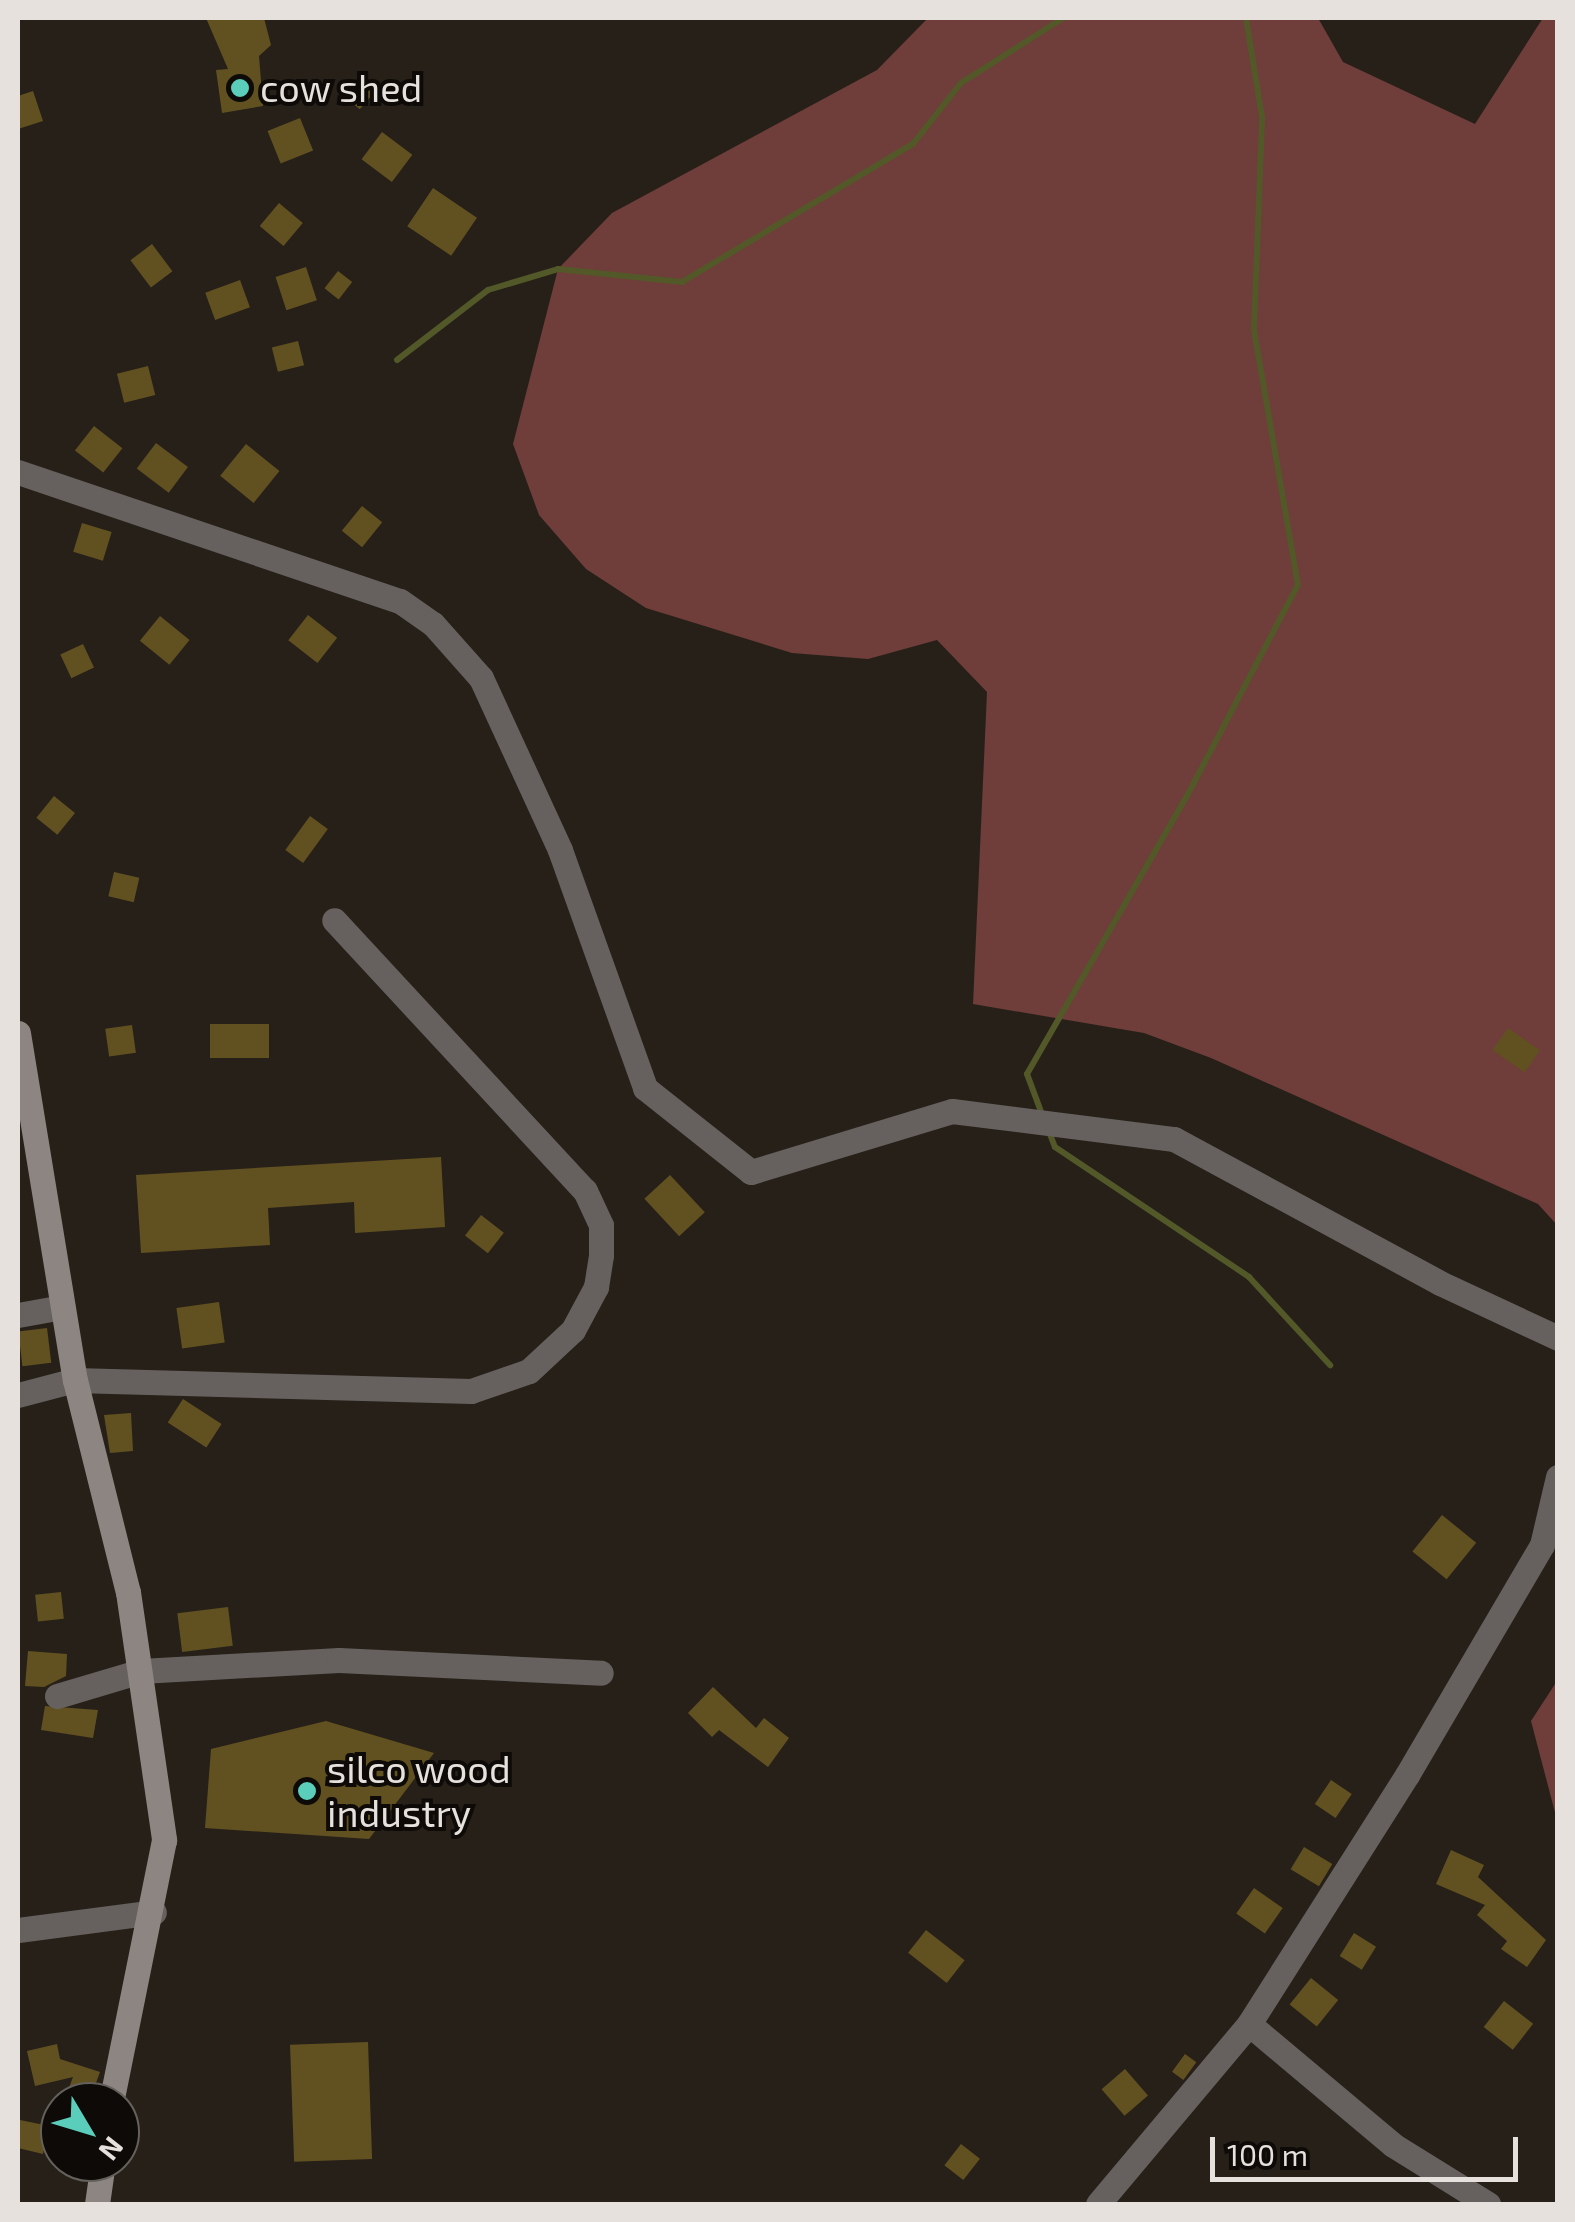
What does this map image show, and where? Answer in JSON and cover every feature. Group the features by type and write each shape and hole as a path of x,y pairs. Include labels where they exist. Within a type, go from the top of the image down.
{"main road":[{"path":"18,1033 75,1380 128,1592 164,1840 154,1912 116,2082"}],"street":[{"path":"18,472 400,601 433,624 481,678 560,850 645,1088 751,1172 952,1111 1174,1138 1440,1283 1558,1338"},
{"path":"18,1395 75,1380 472,1390 529,1370 573,1330 596,1287 601,1255 601,1225 585,1191 334,920"},
{"path":"18,1315 62,1308"},
{"path":"1098,2204 1249,2024 1408,1775 1542,1545 1558,1477"},
{"path":"57,1696 141,1672 339,1660 601,1673"},
{"path":"18,1930 154,1912"},
{"path":"1249,2024 1393,2145 1488,2204"}],"shaded area":[{"path":"928,18 1318,18 1343,62 1475,124 1543,18 1557,18 1557,1225 1538,1204 1211,1058 1144,1033 973,1004 987,692 937,640 868,659 792,653 646,608 586,569 539,515 513,444 558,269 612,213 877,70"},
{"path":"1557,1681 1557,1820 1531,1721"}],"building":[{"path":"206,18 264,18 271,45 259,56 263,106 222,113 216,70 228,69"},
{"path":"363,75 378,88 360,109 345,96"},
{"path":"33,91 43,121 18,129 18,96"},
{"path":"300,118 313,150 281,164 268,131"},
{"path":"382,132 412,155 392,182 362,159"},
{"path":"433,188 477,218 451,256 407,226"},
{"path":"279,203 303,223 283,246 260,226"},
{"path":"152,244 172,271 151,287 130,260"},
{"path":"306,267 317,300 286,310 276,277"},
{"path":"338,271 352,282 339,299 324,288"},
{"path":"240,280 250,307 215,320 205,293"},
{"path":"298,341 304,365 278,372 272,348"},
{"path":"148,366 155,395 124,403 117,374"},
{"path":"94,426 122,448 103,473 75,450"},
{"path":"156,443 188,467 169,493 137,469"},
{"path":"246,444 279,471 254,503 220,476"},
{"path":"362,506 382,522 362,547 342,531"},
{"path":"82,523 112,532 103,561 73,552"},
{"path":"308,615 337,638 317,663 288,640"},
{"path":"160,616 190,640 169,665 140,641"},
{"path":"83,644 94,668 71,678 60,655"},
{"path":"54,796 75,813 57,835 36,818"},
{"path":"310,816 328,829 303,863 285,850"},
{"path":"114,872 139,878 134,902 108,896"},
{"path":"210,1024 269,1024 269,1058 210,1058"},
{"path":"132,1025 136,1053 109,1056 105,1029"},
{"path":"1508,1028 1540,1050 1524,1072 1493,1050"},
{"path":"441,1157 445,1227 355,1233 354,1202 268,1208 270,1245 141,1253 136,1175"},
{"path":"670,1175 705,1212 679,1236 644,1199"},
{"path":"481,1215 504,1233 488,1253 465,1235"},
{"path":"219,1302 225,1343 182,1349 176,1308"},
{"path":"47,1328 51,1363 22,1366 18,1332"},
{"path":"183,1399 222,1424 206,1448 168,1422"},
{"path":"131,1413 133,1451 110,1453 104,1415"},
{"path":"1442,1515 1476,1543 1447,1579 1412,1552"},
{"path":"61,1592 64,1619 38,1622 35,1595"},
{"path":"228,1607 233,1646 182,1652 177,1613"},
{"path":"28,1651 67,1654 66,1676 44,1687 25,1686"},
{"path":"713,1687 756,1728 764,1718 789,1738 768,1767 719,1730 712,1737 688,1713"},
{"path":"45,1706 98,1710 93,1738 41,1730"},
{"name":"silco wood industry","path":"326,1721 434,1753 369,1839 205,1828 211,1749"},
{"path":"1331,1780 1352,1794 1336,1818 1315,1804"},
{"path":"1304,1847 1332,1864 1319,1886 1291,1869"},
{"path":"1451,1850 1484,1865 1478,1877 1546,1940 1527,1967 1501,1949 1507,1941 1477,1915 1485,1905 1436,1884"},
{"path":"1254,1888 1283,1908 1265,1933 1236,1913"},
{"path":"926,1930 965,1960 947,1983 908,1953"},
{"path":"1354,1933 1376,1947 1362,1970 1340,1956"},
{"path":"1311,1978 1338,2000 1317,2026 1290,2004"},
{"path":"1504,2001 1533,2024 1513,2050 1484,2027"},
{"path":"368,2042 372,2159 294,2162 290,2045"},
{"path":"57,2044 60,2059 100,2072 96,2082 71,2082 73,2077 35,2086 27,2051"},
{"path":"1185,2054 1196,2062 1183,2080 1172,2072"},
{"path":"1125,2069 1148,2095 1125,2116 1102,2089"},
{"path":"20,2120 40,2124 40,2153 18,2148"},
{"path":"961,2144 980,2159 963,2180 944,2165"}],"waterway":[{"path":"397,360 488,290 558,269 682,282 913,144 961,83 1063,18"},
{"path":"1043,1117 1027,1074 1187,796 1298,585 1254,329 1262,117 1246,18"},
{"path":"1048,1129 1055,1147 1249,1277 1330,1365"}],"place":[{"name":"cow shed","path":"240,88"},
{"name":"silco wood industry","path":"307,1791"}]}
